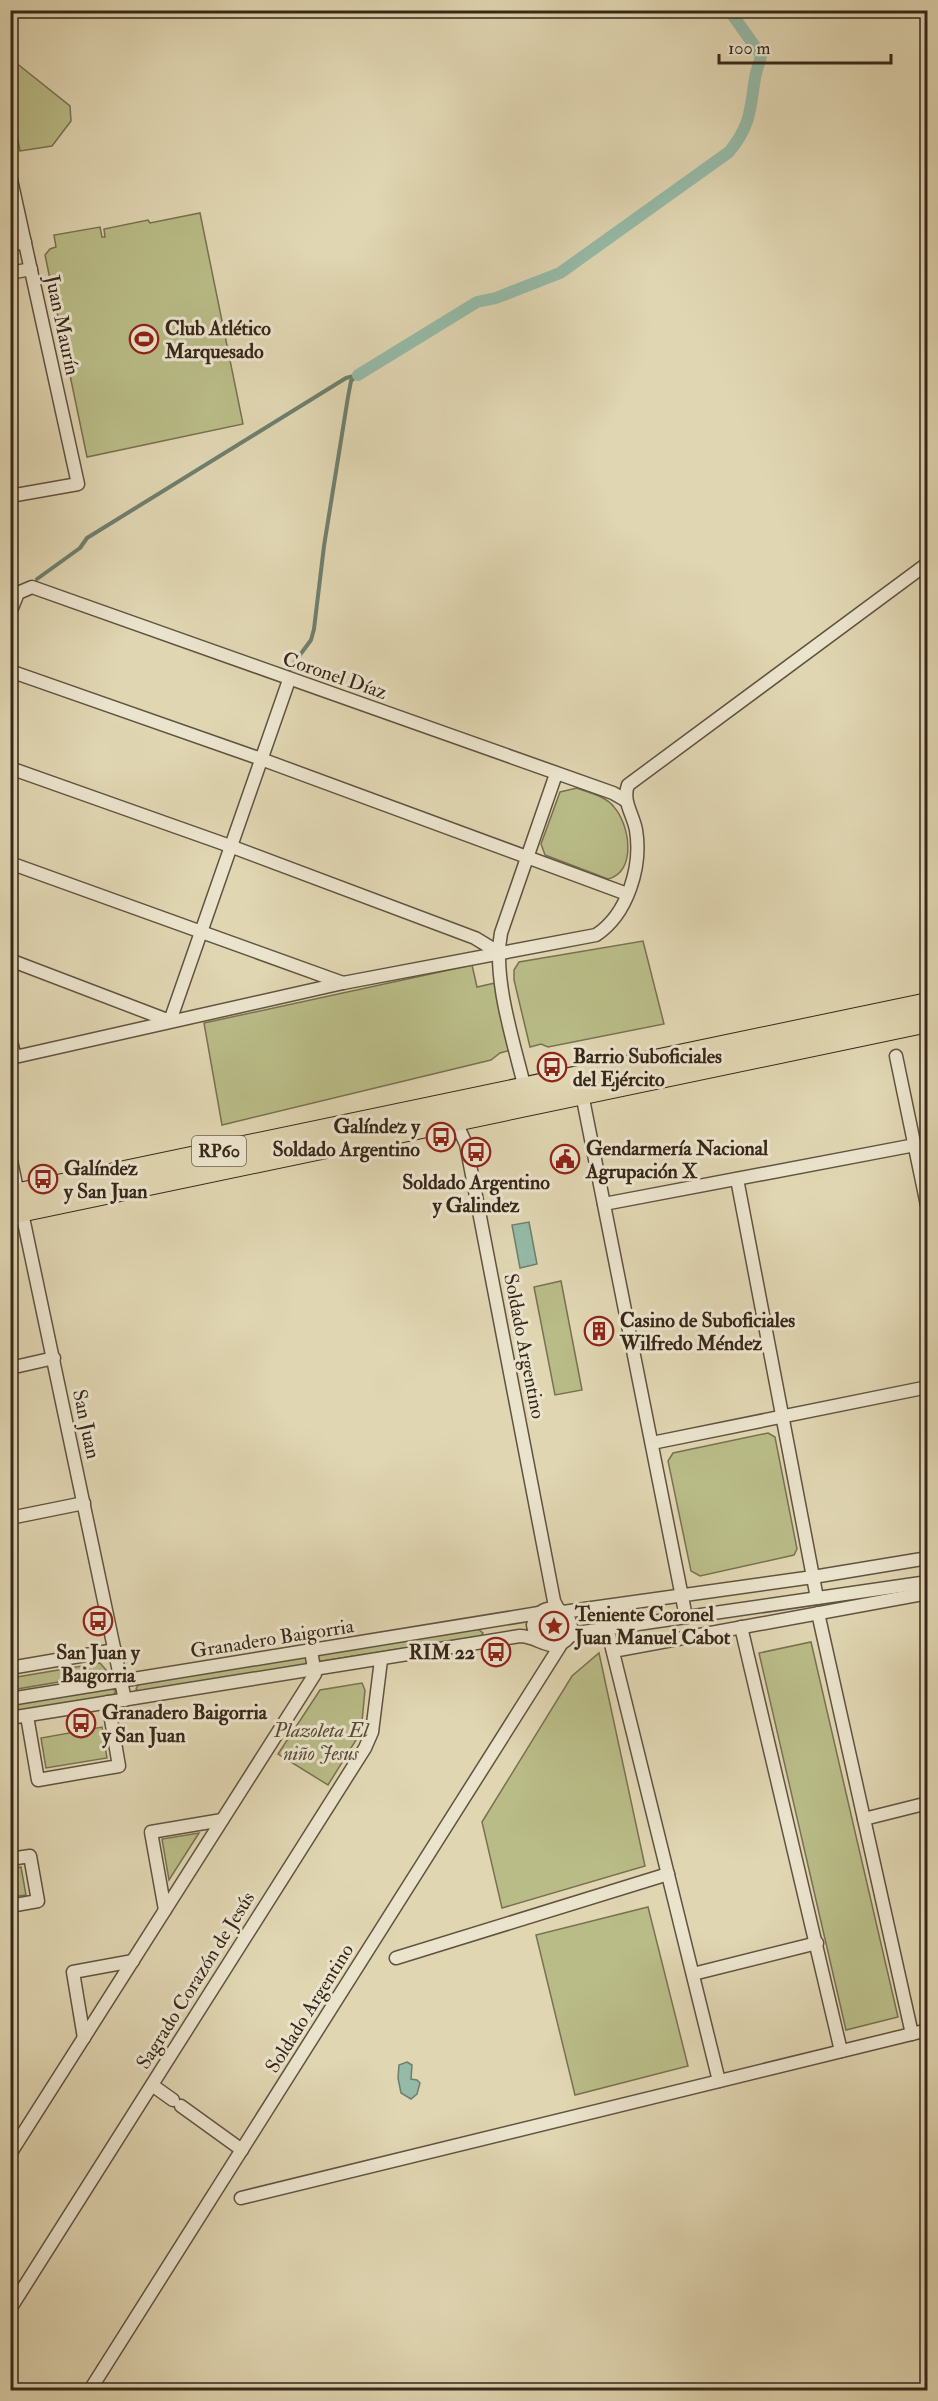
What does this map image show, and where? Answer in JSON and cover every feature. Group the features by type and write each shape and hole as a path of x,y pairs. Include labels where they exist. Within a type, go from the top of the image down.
{"main road":[{"name":"RP60","path":"16,1203 451,1122 527,1096 927,1003"},
{"name":"RP60","path":"16,1203 427,1108 527,1096 582,1094 927,1022"}],"street":[{"name":"Juan Maurín","path":"10,175 78,484 10,496"},
{"path":"10,245 26,242"},
{"path":"10,273 31,269"},
{"path":"10,1038 15,1057 343,983 596,934 614,920 627,894 636,868 637,841 633,818 625,800 628,785 927,563"},
{"name":"Coronel Díaz","path":"10,613 18,593 32,587 595,787 625,800"},
{"path":"10,671 261,759 627,894"},
{"path":"170,1021 289,680"},
{"path":"10,768 230,846 476,938 498,952"},
{"path":"527,1096 502,989 498,952 501,933 556,774"},
{"path":"595,787 635,778"},
{"path":"10,863 343,983"},
{"path":"10,960 170,1021"},
{"path":"896,1056 927,1210"},
{"path":"582,1094 686,1617"},
{"name":"Soldado Argentino","path":"427,1108 451,1122 466,1144 552,1589 560,1610"},
{"path":"604,1204 915,1145"},
{"name":"San Juan","path":"10,1156 16,1203 54,1358 125,1700"},
{"path":"737,1179 817,1598"},
{"path":"10,1368 54,1358"},
{"path":"652,1443 927,1387"},
{"path":"10,1518 84,1503"},
{"name":"Granadero Baigorria","path":"10,1699 539,1613 545,1609 560,1610 765,1584 927,1558"},
{"path":"560,1646 570,1636 607,1628 927,1582"},
{"path":"765,1584 773,1621"},
{"path":"613,1651 927,1593"},
{"path":"560,1610 571,1623 570,1636"},
{"path":"536,1638 533,1625 539,1613"},
{"path":"818,1613 912,2034"},
{"path":"741,1627 841,2051"},
{"path":"607,1628 719,2081"},
{"name":"Granadero Baigorria","path":"10,1718 520,1636 536,1638 546,1646 560,1646"},
{"name":"Soldado Argentino","path":"90,2391 560,1646"},
{"path":"10,1668 115,1650"},
{"path":"10,2154 315,1674 311,1651"},
{"name":"Sagrado Corazón de Jesús","path":"10,2309 365,1748 372,1732 381,1660"},
{"path":"27,1716 38,1780 119,1766 108,1702"},
{"path":"864,1819 927,1803"},
{"path":"165,1910 151,1832 222,1820"},
{"path":"10,1859 30,1856 38,1900 10,1906"},
{"path":"396,1959 668,1874"},
{"path":"693,1974 817,1943"},
{"path":"84,2038 72,1972 133,1960"},
{"path":"242,2198 927,2030"},
{"path":"152,2085 242,2150"}],"green space":[{"path":"10,58 70,106 71,121 52,146 20,151 11,105"},
{"name":"Club Atlético Marquesado","path":"200,213 243,424 87,457 45,255 50,249 56,247 54,235 100,227 102,237 105,237 104,229"},
{"path":"577,788 602,797 611,803 624,825 628,847 627,858 617,875 608,879 545,855 541,844 560,792"},
{"path":"643,941 664,1024 548,1047 541,1044 530,1047 514,980 514,970 519,962"},
{"path":"472,965 477,987 495,983 511,1050 500,1053 491,1060 222,1125 204,1023"},
{"path":"561,1281 582,1390 555,1395 534,1287"},
{"path":"768,1433 775,1437 797,1549 794,1555 700,1576 691,1571 668,1461 673,1453"},
{"path":"478,1629 483,1633 481,1636 316,1662 318,1655"},
{"path":"811,1642 898,2017 846,2030 759,1653"},
{"path":"599,1653 645,1866 502,1908 482,1822 572,1676"},
{"path":"305,1657 309,1663 306,1665 140,1692 136,1689 139,1683"},
{"path":"100,1663 106,1670 100,1675 11,1690 11,1678"},
{"name":"Plazoleta El niño Jesus","path":"362,1683 365,1690 361,1732 328,1785 278,1754 320,1690"},
{"path":"111,1688 116,1691 113,1696 11,1713 11,1704"},
{"path":"102,1727 107,1758 46,1768 41,1738"},
{"path":"199,1833 169,1880 162,1839"},
{"path":"21,1867 26,1895 11,1897 11,1869"},
{"path":"648,1907 688,2066 575,2095 536,1935"}],"shaded area":[{"path":"529,1222 537,1264 520,1268 512,1225"},
{"path":"407,2062 412,2065 411,2079 420,2083 417,2094 411,2099 401,2093 398,2078 399,2065"}],"waterway":[{"path":"358,375 477,302 496,298 560,273 729,152 746,125 761,55 729,10"},
{"path":"37,579 80,548 87,538 346,378 358,375"},
{"path":"288,671 311,640 314,629 324,546 348,397 351,381 357,376"}],"place":[{"name":"Club Atlético Marquesado","path":"144,339"},
{"name":"Barrio Suboficiales del Ejército","path":"552,1067"},
{"name":"Galíndez y Soldado Argentino","path":"441,1137"},
{"name":"Soldado Argentino y Galindez","path":"476,1152"},
{"name":"Gendarmería Nacional Agrupación X","path":"565,1159"},
{"name":"Galíndez y San Juan","path":"43,1179"},
{"name":"Casino de Suboficiales Wilfredo Méndez","path":"599,1331"},
{"name":"San Juan y Baigorria","path":"98,1621"},
{"name":"Teniente Coronel Juan Manuel Cabot","path":"554,1626"},
{"name":"RIM 22","path":"496,1652"},
{"name":"Granadero Baigorria y San Juan","path":"81,1723"}]}
